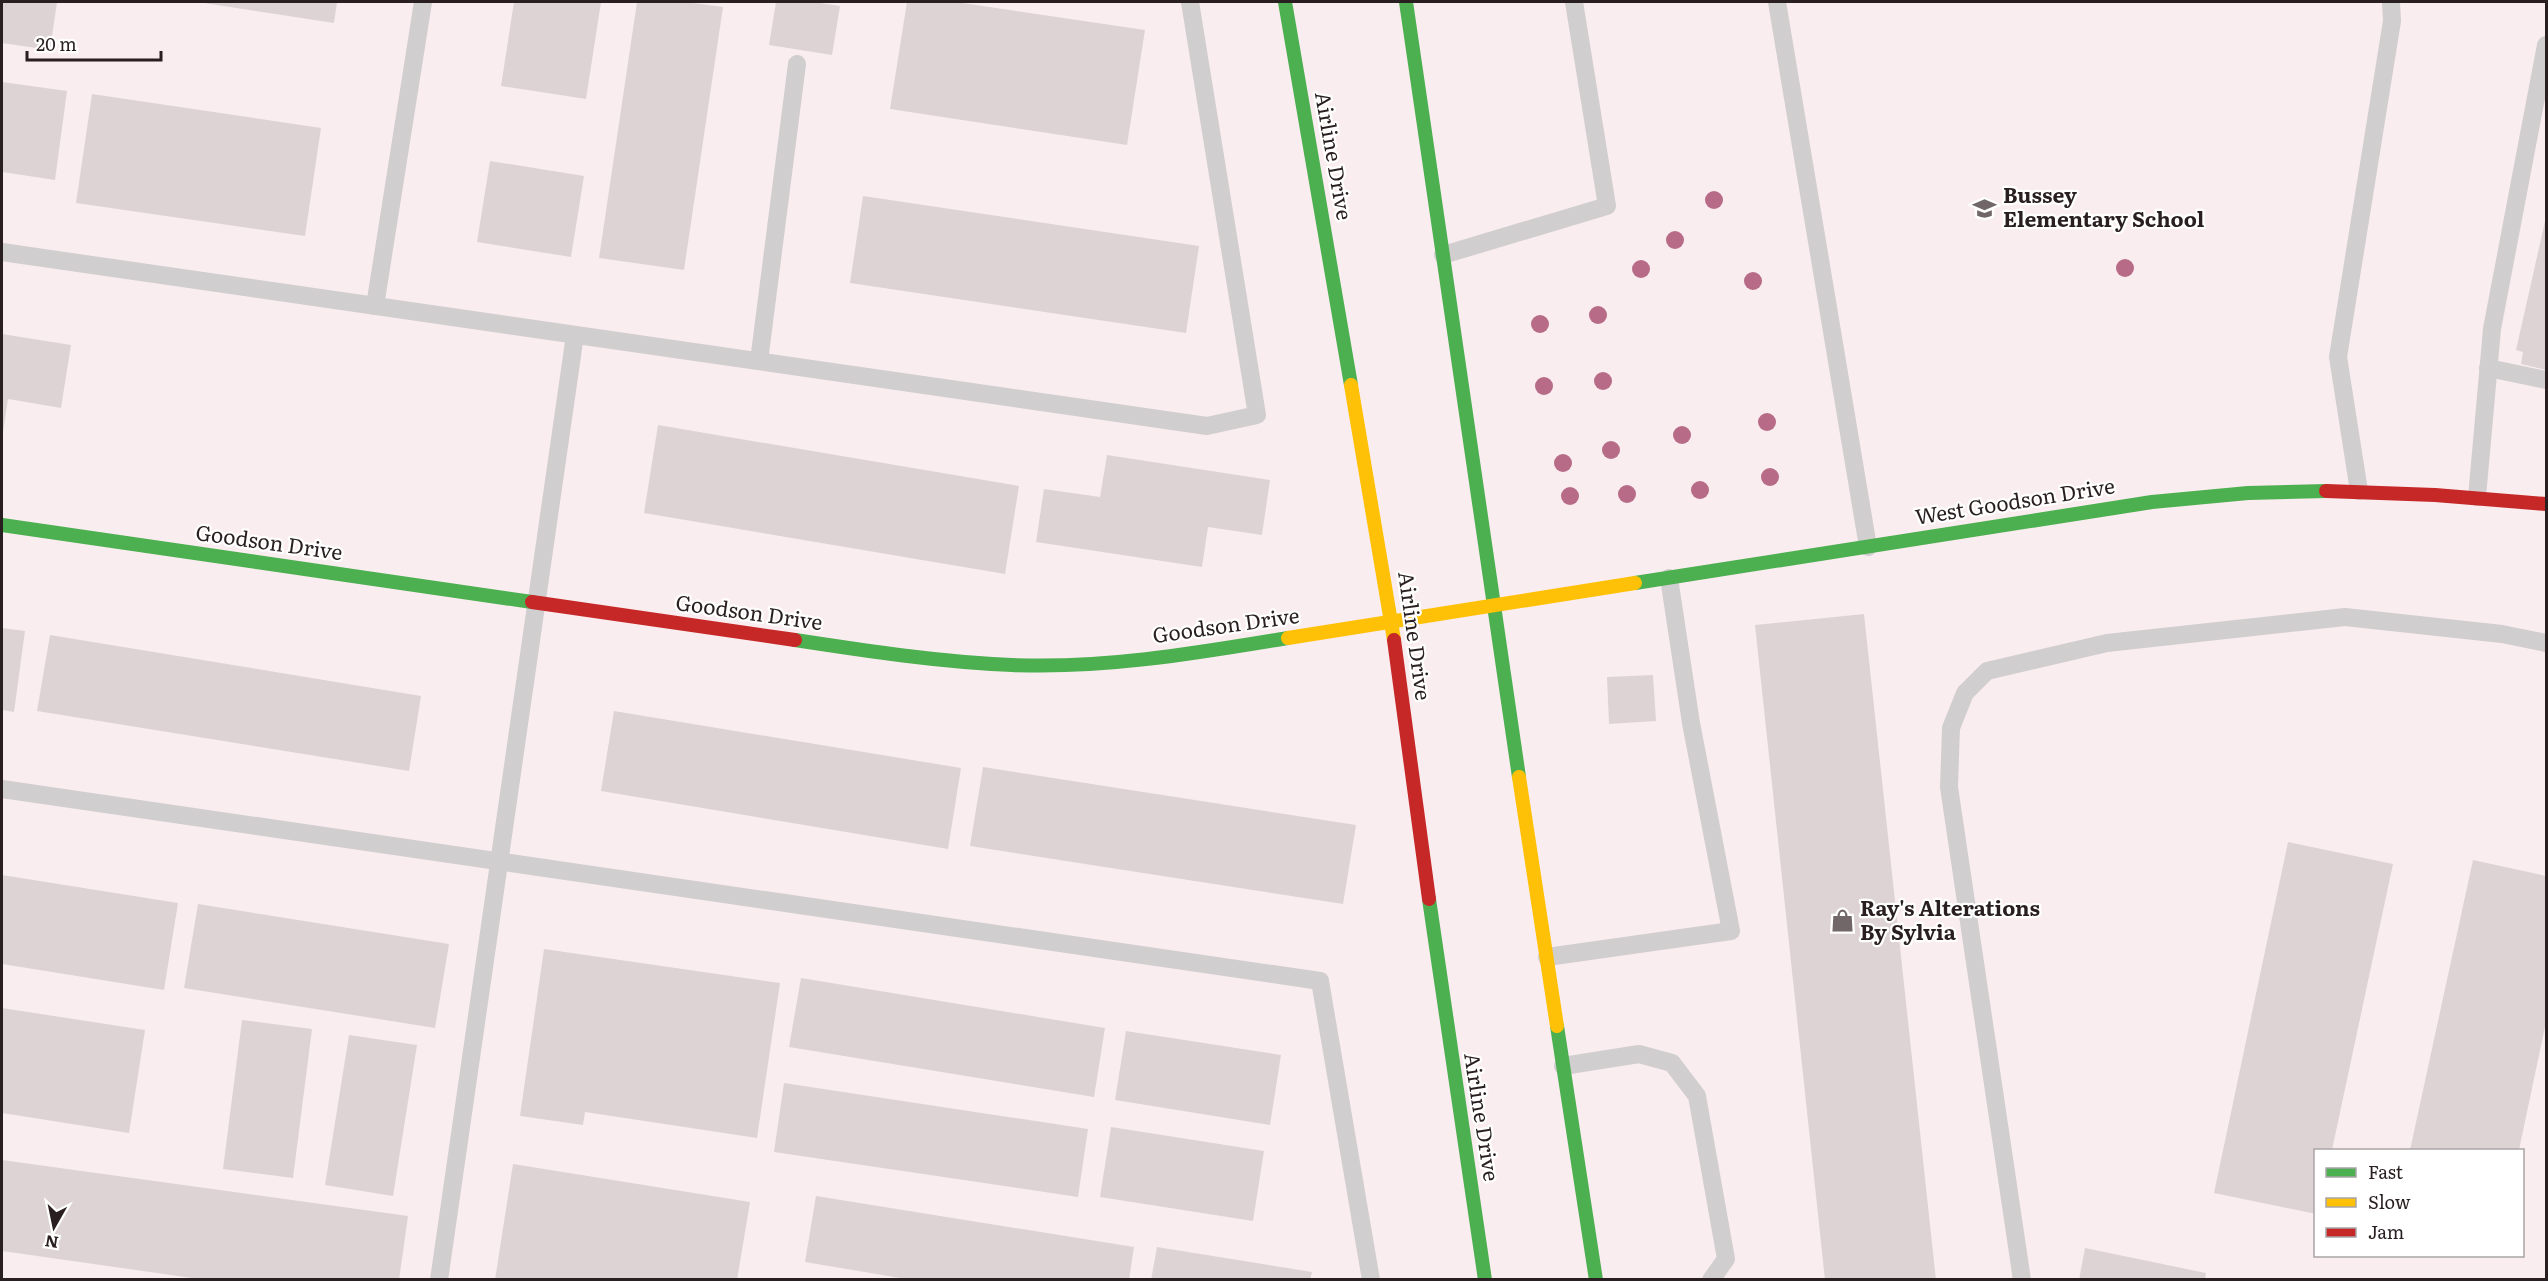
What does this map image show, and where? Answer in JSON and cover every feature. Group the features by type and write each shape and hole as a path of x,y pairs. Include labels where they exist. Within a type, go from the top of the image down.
{"main road":[{"name":"Airline Drive","path":"1286,2 1392,622 1439,977 1485,1280"},
{"path":"1406,2 1493,606 1596,1280"},
{"name":"West Goodson Drive","path":"1493,606 2152,502 2248,493 2359,491 2477,497 2547,504"},
{"name":"Goodson Drive","path":"2,525 922,659 1014,665 1101,663 1189,654 1493,606"}],"lane":[{"path":"375,306 423,2"},
{"path":"2,252 1207,426 1257,415 1190,2"},
{"path":"1443,255 1607,206 1574,2"},
{"path":"1777,2 1868,547"},
{"path":"2359,491 2338,357 2391,21 2391,2"},
{"path":"2477,497 2492,329 2547,45"},
{"path":"759,361 797,64"},
{"path":"439,1280 575,334"},
{"path":"2488,368 2547,380"},
{"path":"1547,957 1731,931 1691,723 1669,578"},
{"path":"2022,1280 1949,787 1951,728 1965,693 1987,671 2108,643 2345,617 2502,634 2547,643"},
{"path":"2,789 1320,981 1371,1280"},
{"path":"1563,1066 1639,1054 1672,1064 1696,1096 1726,1259 1712,1280"}],"building":[{"path":"2,2 57,2 50,50 2,43"},
{"path":"197,2 337,2 334,23"},
{"path":"514,2 601,2 586,99 501,86"},
{"path":"637,2 686,2 723,7 684,270 599,258"},
{"path":"776,2 813,2 840,6 832,55 769,45"},
{"path":"907,2 956,2 1145,30 1127,145 890,109"},
{"path":"2,82 67,91 55,180 2,172"},
{"path":"92,94 321,128 305,236 76,203"},
{"path":"490,161 584,176 571,257 477,242"},
{"path":"863,196 1199,246 1186,333 850,283"},
{"path":"2546,217 2546,370 2521,364 2523,352 2516,350"},
{"path":"2,334 71,345 61,408 8,399 3,432"},
{"path":"658,425 1019,486 1005,574 644,513"},
{"path":"1107,455 1270,480 1262,535 1208,527 1202,567 1036,542 1044,489 1100,497"},
{"path":"1864,614 1936,1280 1825,1280 1755,625"},
{"path":"2,628 25,631 14,712 2,710"},
{"path":"50,635 421,696 409,771 37,711"},
{"path":"1653,675 1656,721 1609,724 1607,677"},
{"path":"614,711 961,768 948,849 601,791"},
{"path":"983,767 1356,825 1343,904 970,846"},
{"path":"2288,842 2393,864 2332,1149 2314,1149 2314,1214 2214,1193"},
{"path":"2473,860 2546,876 2546,1022 2519,1149 2410,1149"},
{"path":"2,875 178,903 164,990 2,964"},
{"path":"198,904 449,944 435,1028 184,988"},
{"path":"544,949 780,983 757,1138 585,1112 583,1125 520,1116"},
{"path":"801,978 1105,1028 1094,1097 789,1047"},
{"path":"2,1008 145,1030 129,1133 2,1113"},
{"path":"242,1020 312,1029 293,1178 223,1169"},
{"path":"1126,1031 1281,1055 1270,1125 1115,1100"},
{"path":"349,1035 417,1045 393,1196 325,1185"},
{"path":"784,1083 1088,1129 1078,1197 774,1152"},
{"path":"1111,1127 1264,1151 1253,1221 1100,1197"},
{"path":"2,1160 408,1216 399,1280 206,1280 2,1251"},
{"path":"513,1164 750,1202 737,1280 495,1280"},
{"path":"816,1196 1134,1247 1129,1280 912,1280 805,1262"},
{"path":"1157,1247 1312,1272 1310,1280 1151,1280"},
{"path":"2085,1248 2206,1273 2205,1280 2079,1280"}],"traffic: fast":[{"path":"1285,2 1351,385"},
{"path":"1406,2 1519,777"},
{"path":"1635,583 2152,502 2248,493 2326,491"},
{"path":"2,525 532,602"},
{"path":"795,640 930,659 1047,666 1150,659 1288,638"},
{"path":"1429,899 1485,1280"},
{"path":"1557,1026 1596,1280"}],"traffic: slow":[{"path":"1351,385 1394,640"},
{"path":"1288,638 1635,583"},
{"path":"1519,777 1557,1026"}],"traffic: jam":[{"path":"2326,491 2435,495 2546,504"},
{"path":"532,602 795,640"},
{"path":"1394,640 1429,899"}],"place":[{"name":"Bussey Elementary School","path":"1985,208"},
{"name":"Ray's Alterations By Sylvia","path":"1842,921"}]}
